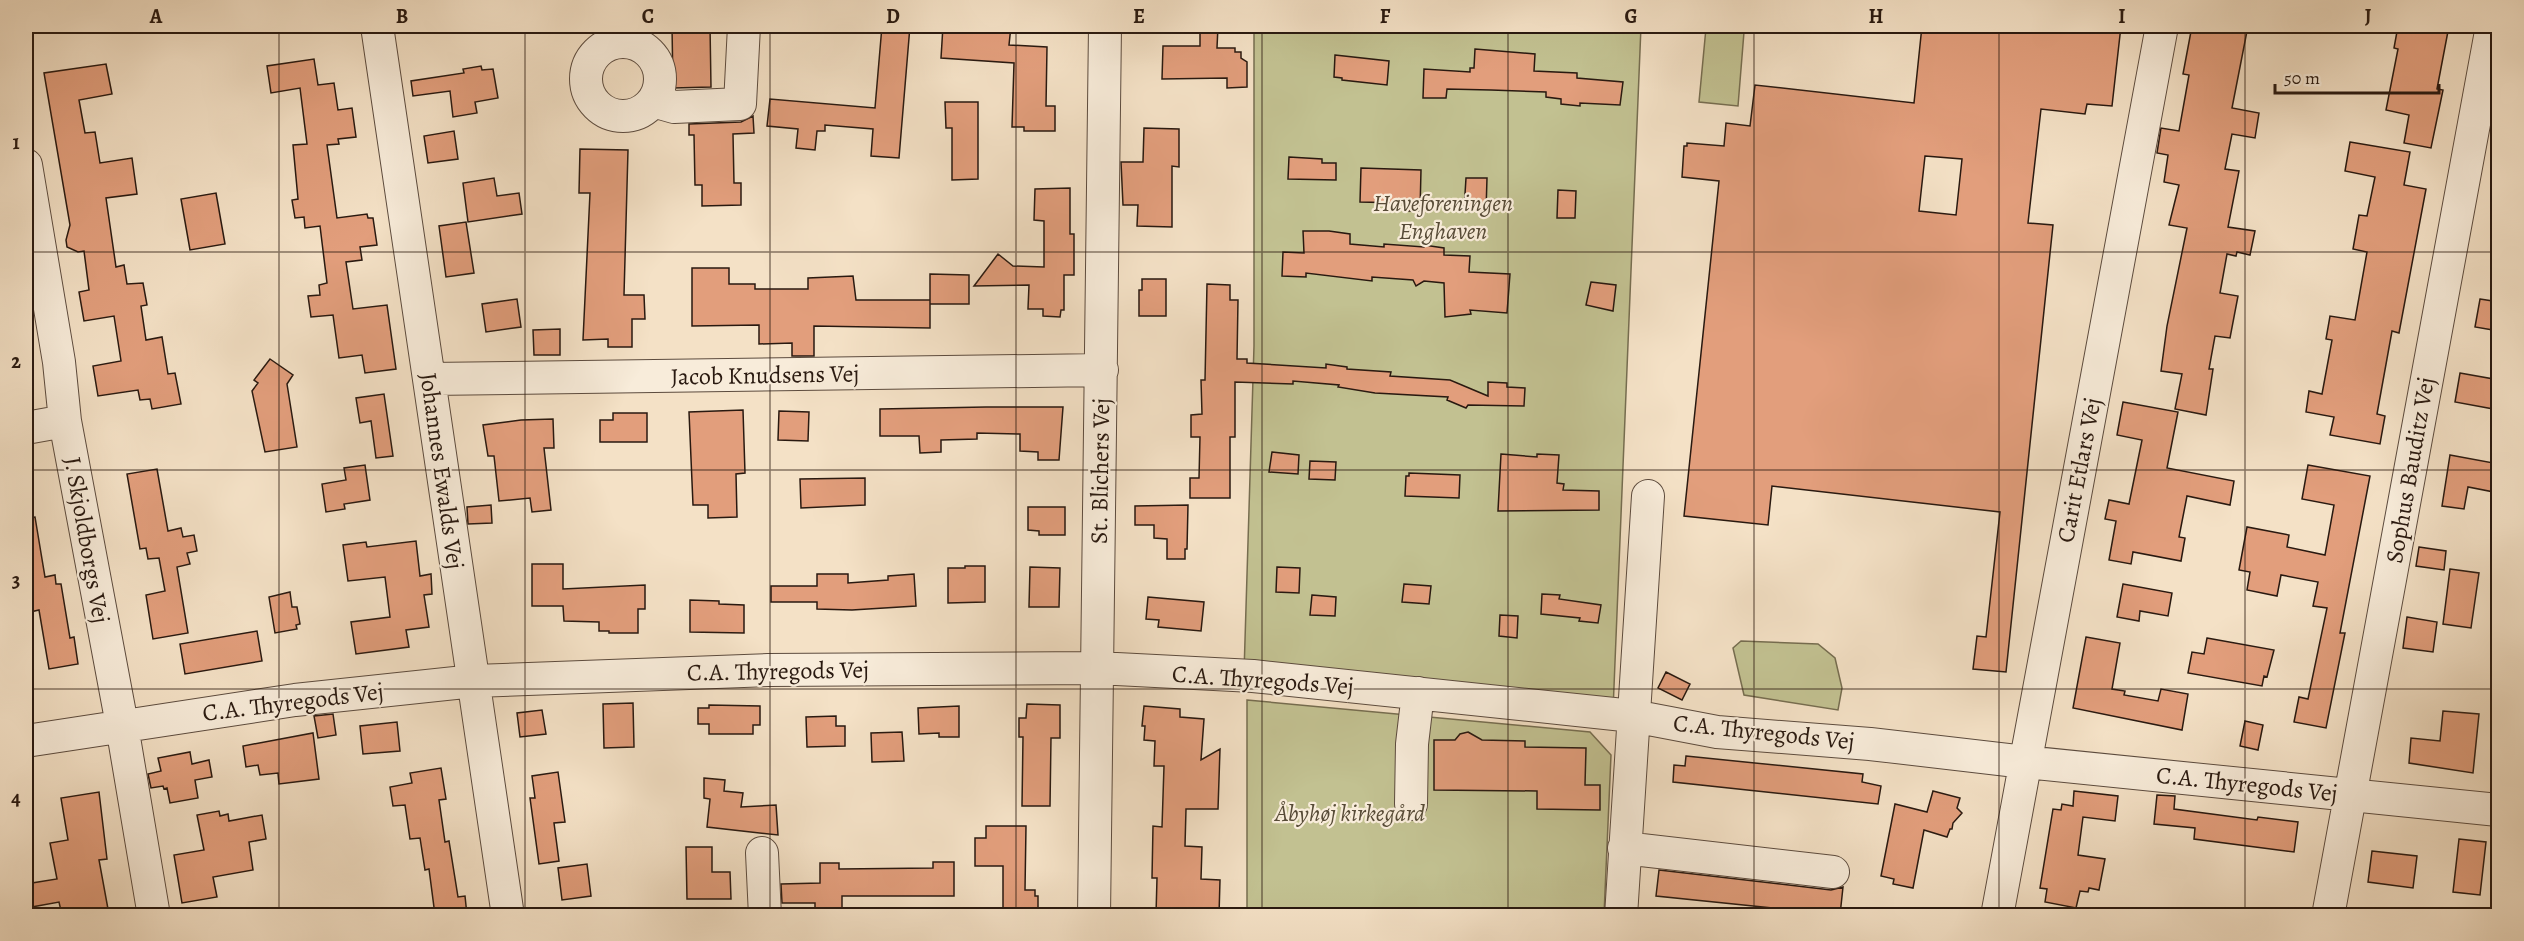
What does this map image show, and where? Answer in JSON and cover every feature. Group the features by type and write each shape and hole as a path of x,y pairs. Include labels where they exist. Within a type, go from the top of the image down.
{"street":[{"name":"Johannes Ewalds Vej","path":"377,26 508,915"},
{"path":"652,101 674,107 740,104 744,26"},
{"name":"St. Blichers Vej","path":"1094,915 1105,26"},
{"name":"Carit Etlars Vej","path":"1997,915 2162,26"},
{"name":"Sophus Bauditz Vej","path":"2328,915 2492,26"},
{"name":"J. Skjoldborgs Vej","path":"26,165 59,362 65,421 122,726 154,915"},
{"name":"Jacob Knudsens Vej","path":"429,379 1102,370"},
{"path":"26,428 65,421"},
{"path":"1621,915 1648,496"},
{"name":"C.A. Thyregods Vej","path":"26,741 295,699 474,681 768,670 1097,668 1253,676 1633,716 1717,732 1870,744 2499,810"},
{"path":"1411,804 1412,744 1418,693"},
{"path":"1624,848 1833,872"},
{"path":"762,853 765,915"}],"green space":[{"name":"Haveforeningen Enghaven","path":"1254,26 1641,26 1613,711 1244,673 1254,346"},
{"path":"1706,28 1744,32 1738,106 1699,102"},
{"path":"1741,641 1818,644 1835,658 1842,688 1838,710 1744,695 1733,648"},
{"name":"Åbyhøj kirkegård","path":"1247,700 1590,732 1611,755 1604,915 1247,915"}],"building":[{"path":"672,26 710,26 711,87 673,88"},
{"path":"882,26 910,26 899,158 871,156 873,129 825,125 825,131 817,131 815,150 796,148 798,129 767,126 770,99 875,108"},
{"path":"943,26 1011,26 1009,45 1047,47 1046,106 1055,106 1055,131 1024,131 1024,127 1012,127 1014,63 941,58"},
{"path":"1200,26 1218,26 1217,48 1235,48 1235,52 1241,52 1241,58 1247,62 1247,87 1227,88 1227,78 1162,79 1163,46 1200,46"},
{"path":"1922,26 2121,26 2112,106 2087,104 2085,114 2041,109 2028,223 2053,225 2006,672 1973,669 1977,636 1986,637 2000,512 1772,486 1768,525 1684,516 1719,181 1682,177 1684,146 1687,146 1687,143 1724,146 1726,123 1750,126 1755,85 1914,103","holes":["1925,156 1962,159 1956,215 1919,211"]},
{"path":"2192,26 2248,26 2232,108 2259,113 2255,138 2232,134 2225,169 2239,171 2228,227 2255,231 2250,255 2237,252 2236,256 2227,254 2220,293 2238,296 2230,338 2215,336 2209,369 2213,369 2206,415 2175,409 2182,374 2161,371 2167,326 2187,228 2169,225 2179,185 2164,182 2168,155 2157,153 2161,128 2179,131 2189,75 2183,74"},
{"path":"2398,26 2449,26 2437,89 2443,90 2431,148 2404,143 2409,115 2386,110 2398,49 2394,48"},
{"path":"1475,49 1535,54 1534,71 1577,73 1577,78 1623,82 1620,105 1561,104 1561,99 1546,97 1546,92 1491,90 1447,89 1446,98 1423,98 1424,69 1470,72 1470,68 1474,68"},
{"path":"1335,55 1389,61 1387,85 1334,77"},
{"path":"314,59 318,85 334,83 338,110 352,108 356,137 338,139 339,144 327,145 337,218 367,214 368,218 373,218 377,245 360,247 362,260 346,262 353,309 387,305 396,369 365,373 362,355 339,358 333,315 311,317 308,296 320,295 319,285 327,283 320,226 305,228 304,217 295,218 292,200 298,199 293,145 307,144 300,88 271,93 267,66"},
{"path":"106,64 112,94 79,100 85,133 95,132 100,163 132,158 137,194 106,198 116,267 124,265 127,284 143,283 147,305 141,306 146,340 162,337 168,374 175,373 181,404 152,409 150,399 140,400 138,390 98,396 93,366 121,361 114,316 84,321 79,292 89,290 84,251 78,252 67,247 66,240 70,225 44,73"},
{"path":"481,66 482,70 493,69 498,98 475,102 477,113 453,117 450,91 413,96 411,81 464,73 463,69"},
{"path":"945,102 978,102 978,179 952,180 952,128 946,128"},
{"path":"753,116 754,133 733,134 734,183 741,183 741,205 702,206 702,185 695,185 694,135 689,135 689,124 741,122"},
{"path":"1144,128 1179,129 1179,167 1172,166 1172,227 1137,226 1138,205 1123,205 1121,162 1143,162"},
{"path":"454,131 458,159 428,163 424,136"},
{"path":"2350,142 2410,152 2404,185 2426,189 2399,333 2392,331 2377,414 2385,416 2380,444 2330,435 2334,417 2306,412 2309,391 2322,394 2332,340 2326,339 2330,316 2355,320 2367,252 2353,249 2359,215 2367,216 2375,177 2345,171"},
{"path":"580,149 628,150 624,295 644,295 645,319 632,319 632,347 608,347 608,339 583,340 590,193 579,193"},
{"path":"1289,157 1322,159 1322,163 1336,163 1336,180 1288,179"},
{"path":"1361,168 1421,170 1420,211 1403,211 1403,203 1360,202"},
{"path":"494,178 497,196 519,193 522,214 468,222 463,183"},
{"path":"1466,178 1487,178 1486,211 1464,210"},
{"path":"1070,188 1070,234 1074,234 1074,275 1064,275 1064,310 1061,310 1060,317 1043,316 1043,309 1028,309 1029,285 974,286 998,254 1013,266 1044,267 1044,221 1034,220 1035,189"},
{"path":"1558,190 1576,191 1575,218 1557,218"},
{"path":"216,193 225,244 190,250 181,199"},
{"path":"466,222 474,273 446,277 439,226"},
{"path":"1303,231 1350,234 1350,244 1384,247 1384,244 1424,247 1424,245 1444,248 1444,255 1470,256 1469,272 1510,274 1507,313 1470,310 1471,314 1445,317 1444,283 1424,281 1416,286 1413,280 1372,277 1372,281 1306,273 1306,277 1282,276 1283,252 1304,253"},
{"path":"692,268 729,268 729,284 755,284 755,289 808,289 808,278 853,276 856,300 930,300 930,328 814,326 814,356 792,356 792,343 759,344 759,325 692,326"},
{"path":"930,274 969,275 969,304 930,304"},
{"path":"1142,279 1166,279 1166,316 1139,316 1139,290 1142,290"},
{"path":"1591,282 1616,285 1613,311 1586,305"},
{"path":"1207,284 1230,285 1230,300 1238,300 1237,359 1247,359 1247,363 1326,368 1326,364 1347,367 1347,369 1391,372 1390,376 1450,380 1488,396 1488,382 1507,383 1507,387 1525,388 1524,406 1468,405 1466,408 1447,400 1448,397 1375,393 1338,387 1339,385 1293,381 1293,384 1235,382 1235,437 1230,437 1230,498 1190,498 1190,478 1199,478 1200,437 1191,437 1191,415 1202,414 1201,380 1205,380"},
{"path":"517,299 521,327 486,332 482,304"},
{"path":"2480,299 2499,302 2499,331 2475,327"},
{"path":"560,329 560,355 534,355 533,330"},
{"path":"270,359 293,375 287,384 297,447 265,452 252,391 258,383 254,380"},
{"path":"2460,373 2499,380 2499,410 2455,402"},
{"path":"384,394 393,456 376,458 371,421 360,423 356,398"},
{"path":"2123,402 2178,412 2167,468 2234,481 2230,505 2187,496 2179,537 2185,538 2181,561 2133,552 2131,564 2109,560 2116,521 2105,519 2109,500 2129,504 2142,440 2117,435"},
{"path":"1063,407 1059,460 1038,460 1038,452 1020,451 1020,434 977,433 977,439 941,440 941,452 920,453 919,436 880,436 880,409"},
{"path":"743,410 745,473 736,474 737,517 708,518 708,505 693,505 689,412"},
{"path":"779,411 809,412 808,441 778,440"},
{"path":"613,413 647,413 647,442 600,442 600,420 613,420"},
{"path":"553,419 554,448 544,448 551,510 532,512 530,498 499,501 494,456 488,456 483,425"},
{"path":"1272,452 1299,455 1298,474 1269,472"},
{"path":"1501,454 1537,457 1537,454 1559,455 1557,483 1564,484 1563,490 1599,491 1599,510 1498,511"},
{"path":"2450,455 2499,464 2494,492 2468,487 2464,509 2442,506"},
{"path":"1310,461 1336,462 1335,480 1309,479"},
{"path":"365,465 370,500 344,504 345,509 326,512 322,484 346,480 344,468"},
{"path":"2308,465 2370,476 2340,633 2345,633 2326,728 2294,722 2299,697 2308,699 2327,608 2313,606 2318,582 2281,575 2277,596 2247,590 2250,572 2239,570 2247,527 2289,535 2287,547 2325,555 2334,505 2302,499"},
{"path":"157,469 168,531 181,528 183,537 194,535 197,551 187,553 190,564 177,567 188,633 153,639 146,595 165,591 159,558 148,559 146,548 140,549 127,474"},
{"path":"1409,473 1460,475 1459,498 1405,496 1406,476 1409,476"},
{"path":"865,478 865,505 801,508 800,479"},
{"path":"491,505 492,523 468,524 467,507"},
{"path":"1188,505 1185,559 1167,559 1167,539 1154,538 1154,525 1135,525 1135,506"},
{"path":"1028,507 1065,507 1065,535 1039,535 1039,531 1028,530"},
{"path":"35,517 45,577 55,575 56,584 61,584 70,638 74,637 78,664 49,669 39,610 26,613 26,518"},
{"path":"416,541 420,576 431,574 432,594 424,595 429,627 406,630 409,647 356,654 351,622 390,617 385,577 348,581 343,545 366,542 367,547"},
{"path":"2419,547 2446,551 2444,570 2416,566"},
{"path":"532,564 563,564 563,589 645,585 645,609 638,609 638,633 599,631 599,622 564,621 563,606 532,606"},
{"path":"965,566 985,566 985,602 948,603 948,568 965,568"},
{"path":"1030,567 1060,568 1059,607 1029,607"},
{"path":"1277,567 1300,568 1299,593 1276,592"},
{"path":"2450,569 2479,573 2471,628 2443,624"},
{"path":"817,574 848,574 848,583 888,580 888,576 914,574 916,606 852,610 817,609 817,602 771,602 771,586 817,586"},
{"path":"1404,584 1431,586 1429,604 1402,602"},
{"path":"2123,584 2172,593 2168,616 2140,611 2139,621 2117,617"},
{"path":"290,592 292,607 297,607 300,624 296,625 297,629 275,633 269,597"},
{"path":"1542,594 1560,595 1559,599 1601,605 1598,623 1579,621 1580,618 1541,614"},
{"path":"1312,595 1336,597 1335,616 1310,615"},
{"path":"1148,597 1204,602 1201,631 1158,627 1159,620 1146,619"},
{"path":"690,600 744,605 744,633 690,632"},
{"path":"1500,615 1518,616 1517,638 1499,636"},
{"path":"2407,617 2437,622 2433,652 2403,648"},
{"path":"257,631 262,661 185,674 180,644"},
{"path":"2086,637 2120,643 2112,689 2125,691 2124,695 2158,701 2161,689 2188,694 2182,730 2073,708"},
{"path":"2207,638 2274,650 2267,677 2264,676 2262,686 2188,673 2192,652 2204,654"},
{"path":"1666,672 1690,684 1682,700 1658,688"},
{"path":"633,703 634,747 604,748 603,704"},
{"path":"1027,704 1060,705 1060,738 1051,738 1050,806 1022,806 1023,737 1019,737 1019,718 1026,718"},
{"path":"709,705 760,706 760,725 753,725 753,734 709,734 709,724 698,724 698,708 709,708"},
{"path":"959,706 959,737 939,737 939,733 919,734 918,708"},
{"path":"1144,706 1180,709 1180,717 1204,719 1201,760 1220,749 1218,809 1186,809 1185,846 1202,847 1201,879 1220,880 1219,915 1156,915 1157,878 1152,878 1153,826 1162,827 1164,766 1154,766 1155,741 1144,740 1145,726 1142,726"},
{"path":"542,710 546,734 520,737 517,713"},
{"path":"2443,711 2479,714 2473,773 2409,763 2411,738 2440,741"},
{"path":"333,714 336,735 318,738 314,716"},
{"path":"836,716 836,726 845,726 845,746 807,747 806,717"},
{"path":"2245,721 2263,725 2258,750 2240,746"},
{"path":"397,722 400,751 363,754 360,726"},
{"path":"902,732 904,761 872,762 871,733"},
{"path":"1468,732 1482,740 1525,741 1525,747 1586,748 1585,785 1600,785 1600,810 1537,809 1537,791 1434,790 1434,740 1455,740 1460,734"},
{"path":"313,733 319,779 279,784 278,773 260,775 258,765 246,767 243,746"},
{"path":"190,752 192,764 209,760 212,777 195,780 198,798 170,803 167,788 164,789 163,786 151,788 148,774 161,771 158,758"},
{"path":"1686,756 1863,774 1862,782 1881,786 1878,804 1673,782 1674,765 1685,766"},
{"path":"441,768 446,799 439,800 445,842 449,841 458,897 465,896 467,915 435,915 429,869 425,870 420,838 410,839 405,805 393,806 390,787 412,783 410,773"},
{"path":"558,772 565,822 554,823 559,861 539,864 530,798 535,798 532,776"},
{"path":"704,778 725,780 724,791 743,793 741,807 776,805 778,835 707,827 710,799 704,798"},
{"path":"1933,791 1960,798 1957,808 1962,813 1953,823 1947,837 1924,830 1913,888 1893,884 1894,879 1881,876 1895,804 1927,812"},
{"path":"2074,791 2118,796 2115,821 2083,817 2078,855 2105,859 2099,890 2089,888 2088,892 2080,891 2076,908 2045,902 2047,889 2040,888 2053,809 2061,810 2062,804 2073,806"},
{"path":"99,792 107,859 99,860 108,909 80,915 62,915 59,902 26,908 26,884 57,879 50,843 68,840 61,798"},
{"path":"2157,795 2175,796 2174,809 2257,820 2258,817 2298,822 2294,852 2194,839 2195,828 2154,824"},
{"path":"219,811 220,816 228,814 229,821 262,815 266,839 249,842 253,870 213,877 217,897 182,903 174,855 204,850 197,815"},
{"path":"986,826 1026,826 1025,890 1035,890 1035,896 1038,896 1038,914 1003,915 1003,866 975,866 975,838 986,838"},
{"path":"2459,839 2486,842 2480,895 2453,892"},
{"path":"686,847 712,847 712,872 730,872 731,899 687,899"},
{"path":"2372,851 2417,856 2413,888 2368,882"},
{"path":"933,862 954,862 954,896 842,896 842,915 815,915 815,903 782,903 781,884 820,883 820,863 839,863 839,869 933,868"},
{"path":"587,864 591,896 562,900 558,868"},
{"path":"1659,870 1831,890 1843,887 1840,915 1656,896"}]}
